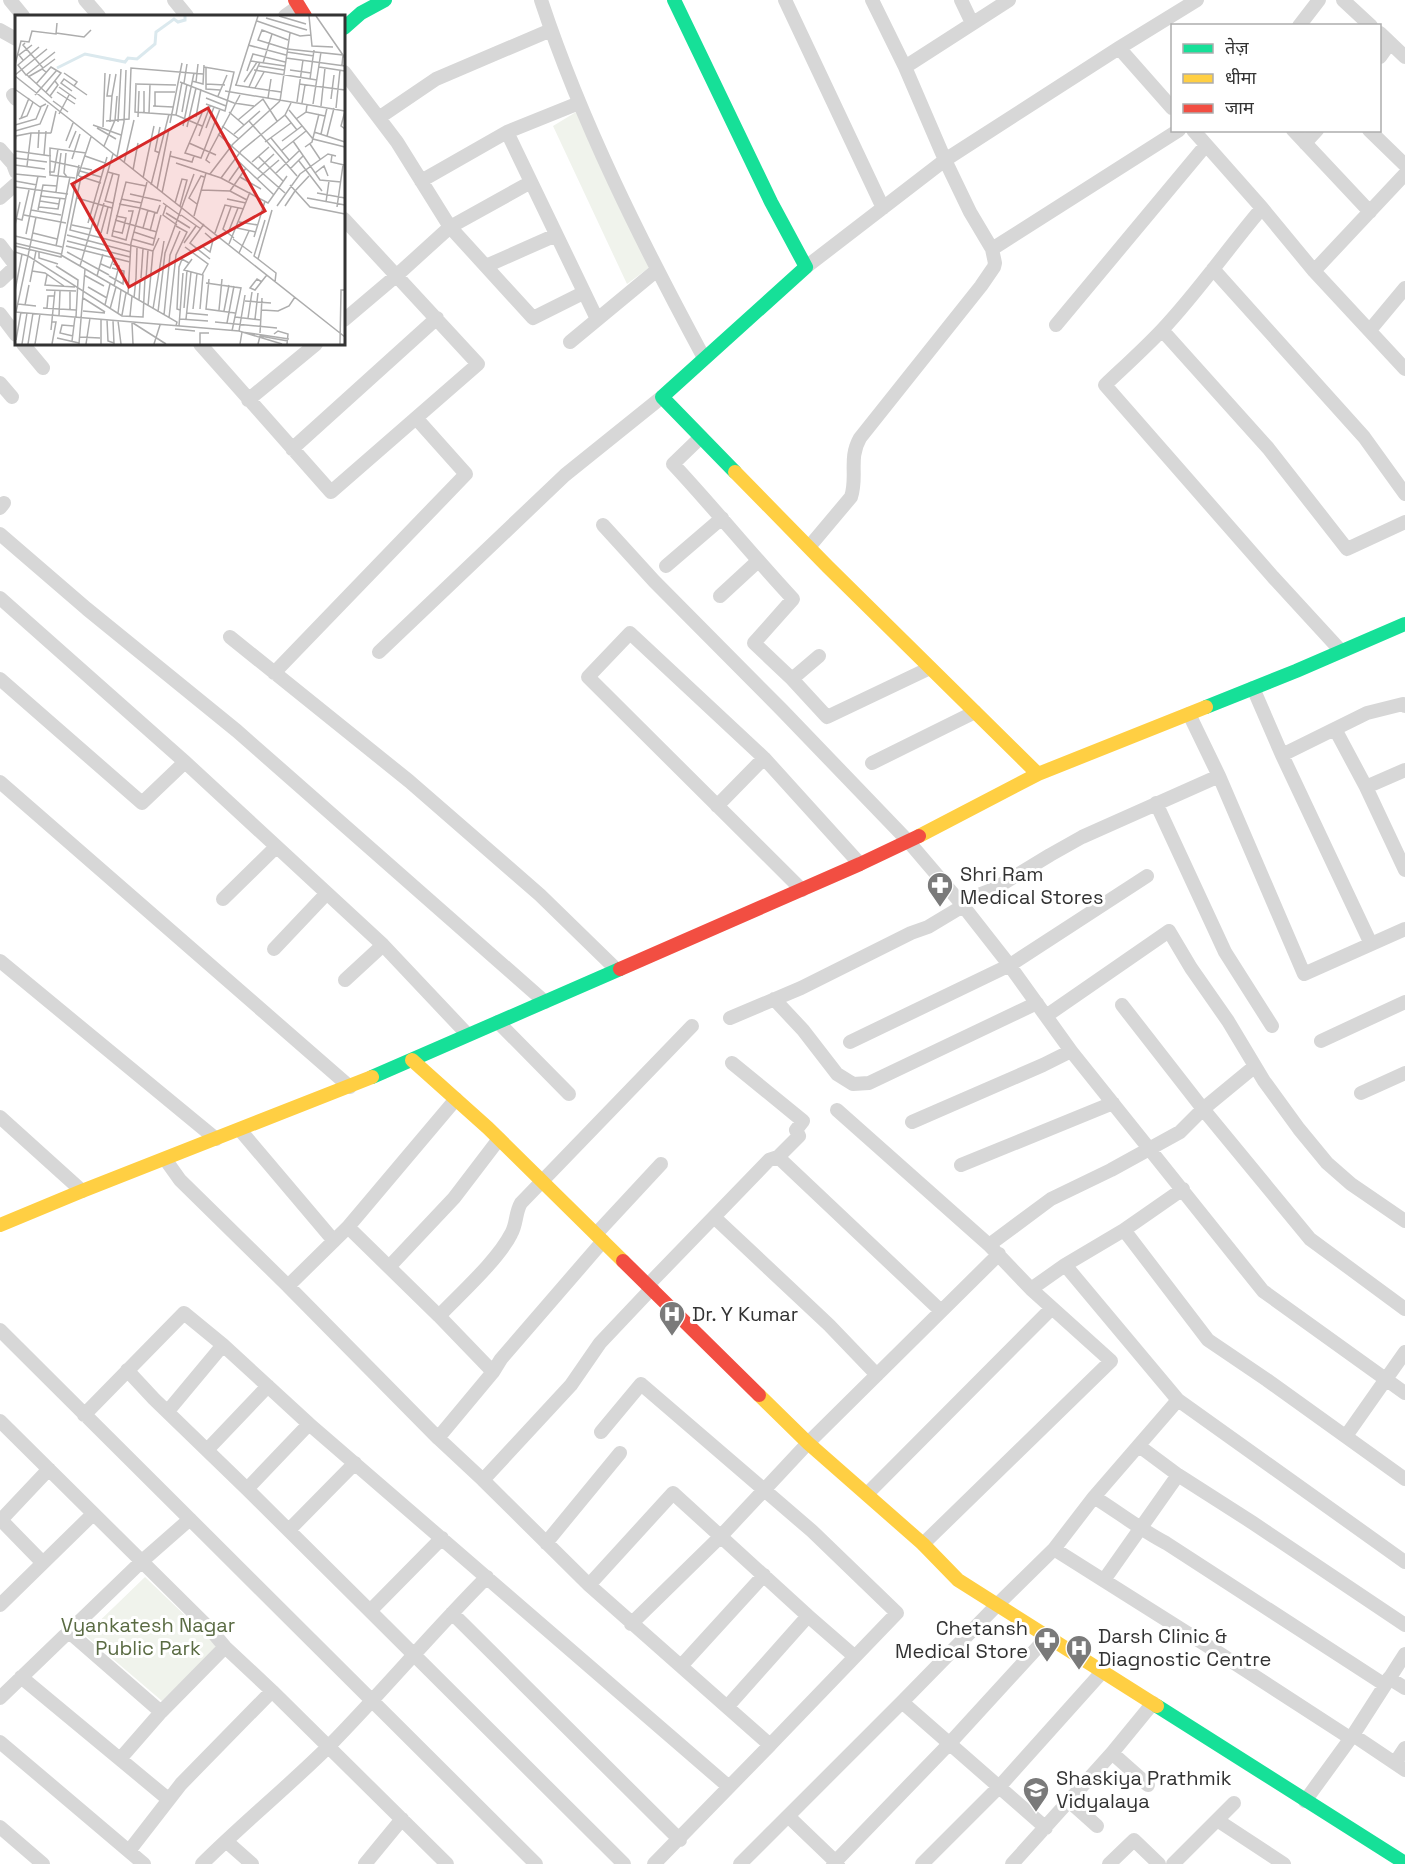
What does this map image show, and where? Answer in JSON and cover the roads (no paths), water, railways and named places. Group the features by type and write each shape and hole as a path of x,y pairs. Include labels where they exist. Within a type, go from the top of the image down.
{"street":[{"path":"10,0 22,15"},
{"path":"85,0 98,15"},
{"path":"174,0 187,15"},
{"path":"345,27 361,13 385,0"},
{"path":"541,0 579,102 657,270 704,358"},
{"path":"785,0 883,208"},
{"path":"809,547 851,498 854,489 853,457 860,438 992,271 995,263 992,249 970,212 872,0"},
{"path":"961,0 972,23"},
{"path":"905,68 1009,0"},
{"path":"379,652 564,475 662,398 806,267 945,160 1197,0"},
{"path":"1301,24 1319,0"},
{"path":"1342,0 1369,24"},
{"path":"677,1 771,202 806,267"},
{"path":"287,15 300,7"},
{"path":"0,30 15,38"},
{"path":"380,117 436,79 551,30"},
{"path":"1381,34 1405,57"},
{"path":"1381,56 1390,43"},
{"path":"1119,48 1171,106"},
{"path":"345,73 380,117 450,227 533,318 583,293"},
{"path":"421,181 507,132 579,102"},
{"path":"507,132 597,319"},
{"path":"992,249 1176,132"},
{"path":"1295,132 1370,212"},
{"path":"1305,143 1315,132"},
{"path":"1371,132 1405,165"},
{"path":"1056,325 1203,137 1314,271 1405,369"},
{"path":"0,149 15,169"},
{"path":"1314,271 1405,174"},
{"path":"345,319 450,227 531,183"},
{"path":"0,198 15,185"},
{"path":"1262,208 1162,330 1105,385 1341,651"},
{"path":"208,346 248,400 331,492 478,364 437,318 346,226"},
{"path":"486,266 556,235"},
{"path":"0,245 15,265"},
{"path":"0,282 15,267"},
{"path":"1214,269 1364,437 1405,494"},
{"path":"570,342 657,270"},
{"path":"1370,330 1405,288"},
{"path":"0,314 15,334"},
{"path":"292,449 437,318"},
{"path":"1162,330 1268,448 1347,549 1405,522"},
{"path":"24,345 43,368"},
{"path":"248,400 315,345"},
{"path":"0,383 12,397"},
{"path":"662,398 1038,774"},
{"path":"274,673 466,474 416,418"},
{"path":"701,437 673,464 794,599 754,643 827,717 930,668"},
{"path":"666,566 722,518"},
{"path":"603,525 654,581 908,841 1010,965 1071,1050 1263,1291 1405,1393"},
{"path":"0,534 87,609 237,731 545,1002"},
{"path":"720,596 758,561"},
{"path":"0,598 184,762 383,945 467,1035"},
{"path":"0,1225 350,1087 860,864 1038,774 1405,624"},
{"path":"802,890 588,677 630,633 764,758 860,864"},
{"path":"230,637 409,781 540,895 617,970"},
{"path":"792,679 819,656"},
{"path":"0,679 142,803 184,762"},
{"path":"1253,688 1371,944"},
{"path":"1282,755 1367,713 1403,704 1405,706"},
{"path":"872,763 975,712"},
{"path":"1188,714 1219,776 1305,974 1405,929"},
{"path":"1335,729 1403,860"},
{"path":"717,806 764,758"},
{"path":"1366,787 1405,770"},
{"path":"730,1018 801,988 911,933 928,927 961,904 994,889 1074,842 1219,776"},
{"path":"0,782 350,1087"},
{"path":"1156,803 1221,944 1272,1026"},
{"path":"223,899 276,847"},
{"path":"850,1041 1010,965 1147,876"},
{"path":"274,949 327,893"},
{"path":"1046,1016 1169,931 1191,968 1228,1021 1254,1067 1299,1129 1327,1163 1351,1184 1405,1221"},
{"path":"345,980 383,945"},
{"path":"0,961 216,1139"},
{"path":"774,999 803,1030 837,1074 854,1084 868,1083 1037,1003"},
{"path":"1321,1041 1405,1002"},
{"path":"1122,1005 1203,1109 1310,1239 1405,1309"},
{"path":"498,1022 569,1094"},
{"path":"439,1316 507,1241 515,1226 518,1210 542,1181 692,1026"},
{"path":"912,1122 1043,1065 1071,1050"},
{"path":"412,1060 499,1139 808,1443 922,1544 958,1580 1405,1863"},
{"path":"483,1480 571,1386 600,1343 714,1217 769,1160 778,1157 799,1136 796,1130 803,1121 732,1063"},
{"path":"631,1624 720,1537 808,1443 941,1311 994,1249 1051,1199 1111,1170 1180,1132 1203,1109 1254,1067"},
{"path":"1360,1094 1405,1073"},
{"path":"288,1286 348,1227 456,1099"},
{"path":"961,1165 1113,1102"},
{"path":"837,1110 994,1249 1030,1288 1111,1361 922,1544"},
{"path":"0,1117 82,1191"},
{"path":"240,1130 334,1240"},
{"path":"389,1267 454,1198 499,1139"},
{"path":"778,1157 941,1311"},
{"path":"165,1160 180,1179 438,1438 589,1585 770,1744"},
{"path":"438,1438 599,1237 661,1164"},
{"path":"1030,1288 1124,1230 1183,1189"},
{"path":"714,1217 829,1325 877,1375"},
{"path":"348,1227 493,1372"},
{"path":"1124,1230 1208,1340 1405,1479"},
{"path":"1065,1265 1178,1400 1405,1562"},
{"path":"867,1494 1052,1308"},
{"path":"84,1415 183,1313 223,1345 309,1424 729,1787"},
{"path":"0,1330 537,1864"},
{"path":"168,1411 223,1345"},
{"path":"1346,1436 1405,1353"},
{"path":"127,1370 624,1864"},
{"path":"602,1432 641,1384 812,1531 897,1613 654,1864"},
{"path":"207,1450 267,1386"},
{"path":"740,1864 1054,1549 1094,1497 1178,1400"},
{"path":"0,1421 210,1629 225,1647 447,1864"},
{"path":"247,1488 309,1424"},
{"path":"1139,1446 1178,1475 1405,1625"},
{"path":"546,1543 620,1453"},
{"path":"289,1530 355,1463"},
{"path":"42,1562 1,1521 49,1469"},
{"path":"1104,1581 1178,1475"},
{"path":"589,1585 673,1493 854,1656"},
{"path":"1094,1497 1140,1529 1387,1682 1405,1688"},
{"path":"0,1605 93,1514"},
{"path":"0,1698 141,1562 190,1519"},
{"path":"370,1611 442,1538"},
{"path":"1054,1549 1400,1767 1405,1748"},
{"path":"681,1666 764,1575"},
{"path":"202,1864 373,1701 413,1654 487,1577"},
{"path":"452,1613 680,1839"},
{"path":"727,1707 808,1616"},
{"path":"68,1631 161,1713"},
{"path":"789,1817 835,1863 1048,1636"},
{"path":"120,1759 225,1647"},
{"path":"1305,1801 1405,1654"},
{"path":"922,1864 999,1787 1103,1671"},
{"path":"21,1677 168,1799"},
{"path":"129,1851 181,1784 272,1691"},
{"path":"903,1702 1046,1828"},
{"path":"1021,1861 1046,1828 1153,1703"},
{"path":"0,1742 144,1864"},
{"path":"1112,1753 1148,1785"},
{"path":"1069,1801 1097,1826"},
{"path":"1174,1864 1234,1803"},
{"path":"365,1864 402,1819"},
{"path":"1217,1820 1284,1864"},
{"path":"0,1827 42,1864"},
{"path":"1109,1864 1134,1840 1158,1864"},
{"path":"226,1841 252,1864"}],"place":[{"name":"Shri Ram Medical Stores","path":"940,908"},
{"name":"Dr. Y Kumar","path":"672,1337"},
{"name":"Chetansh Medical Store","path":"1047,1663"},
{"name":"Darsh Clinic & Diagnostic Centre","path":"1079,1671"},
{"name":"Shaskiya Prathmik Vidyalaya","path":"1036,1813"}],"park label":[{"name":"Vyankatesh Nagar Public Park","path":"148,1636"}]}
